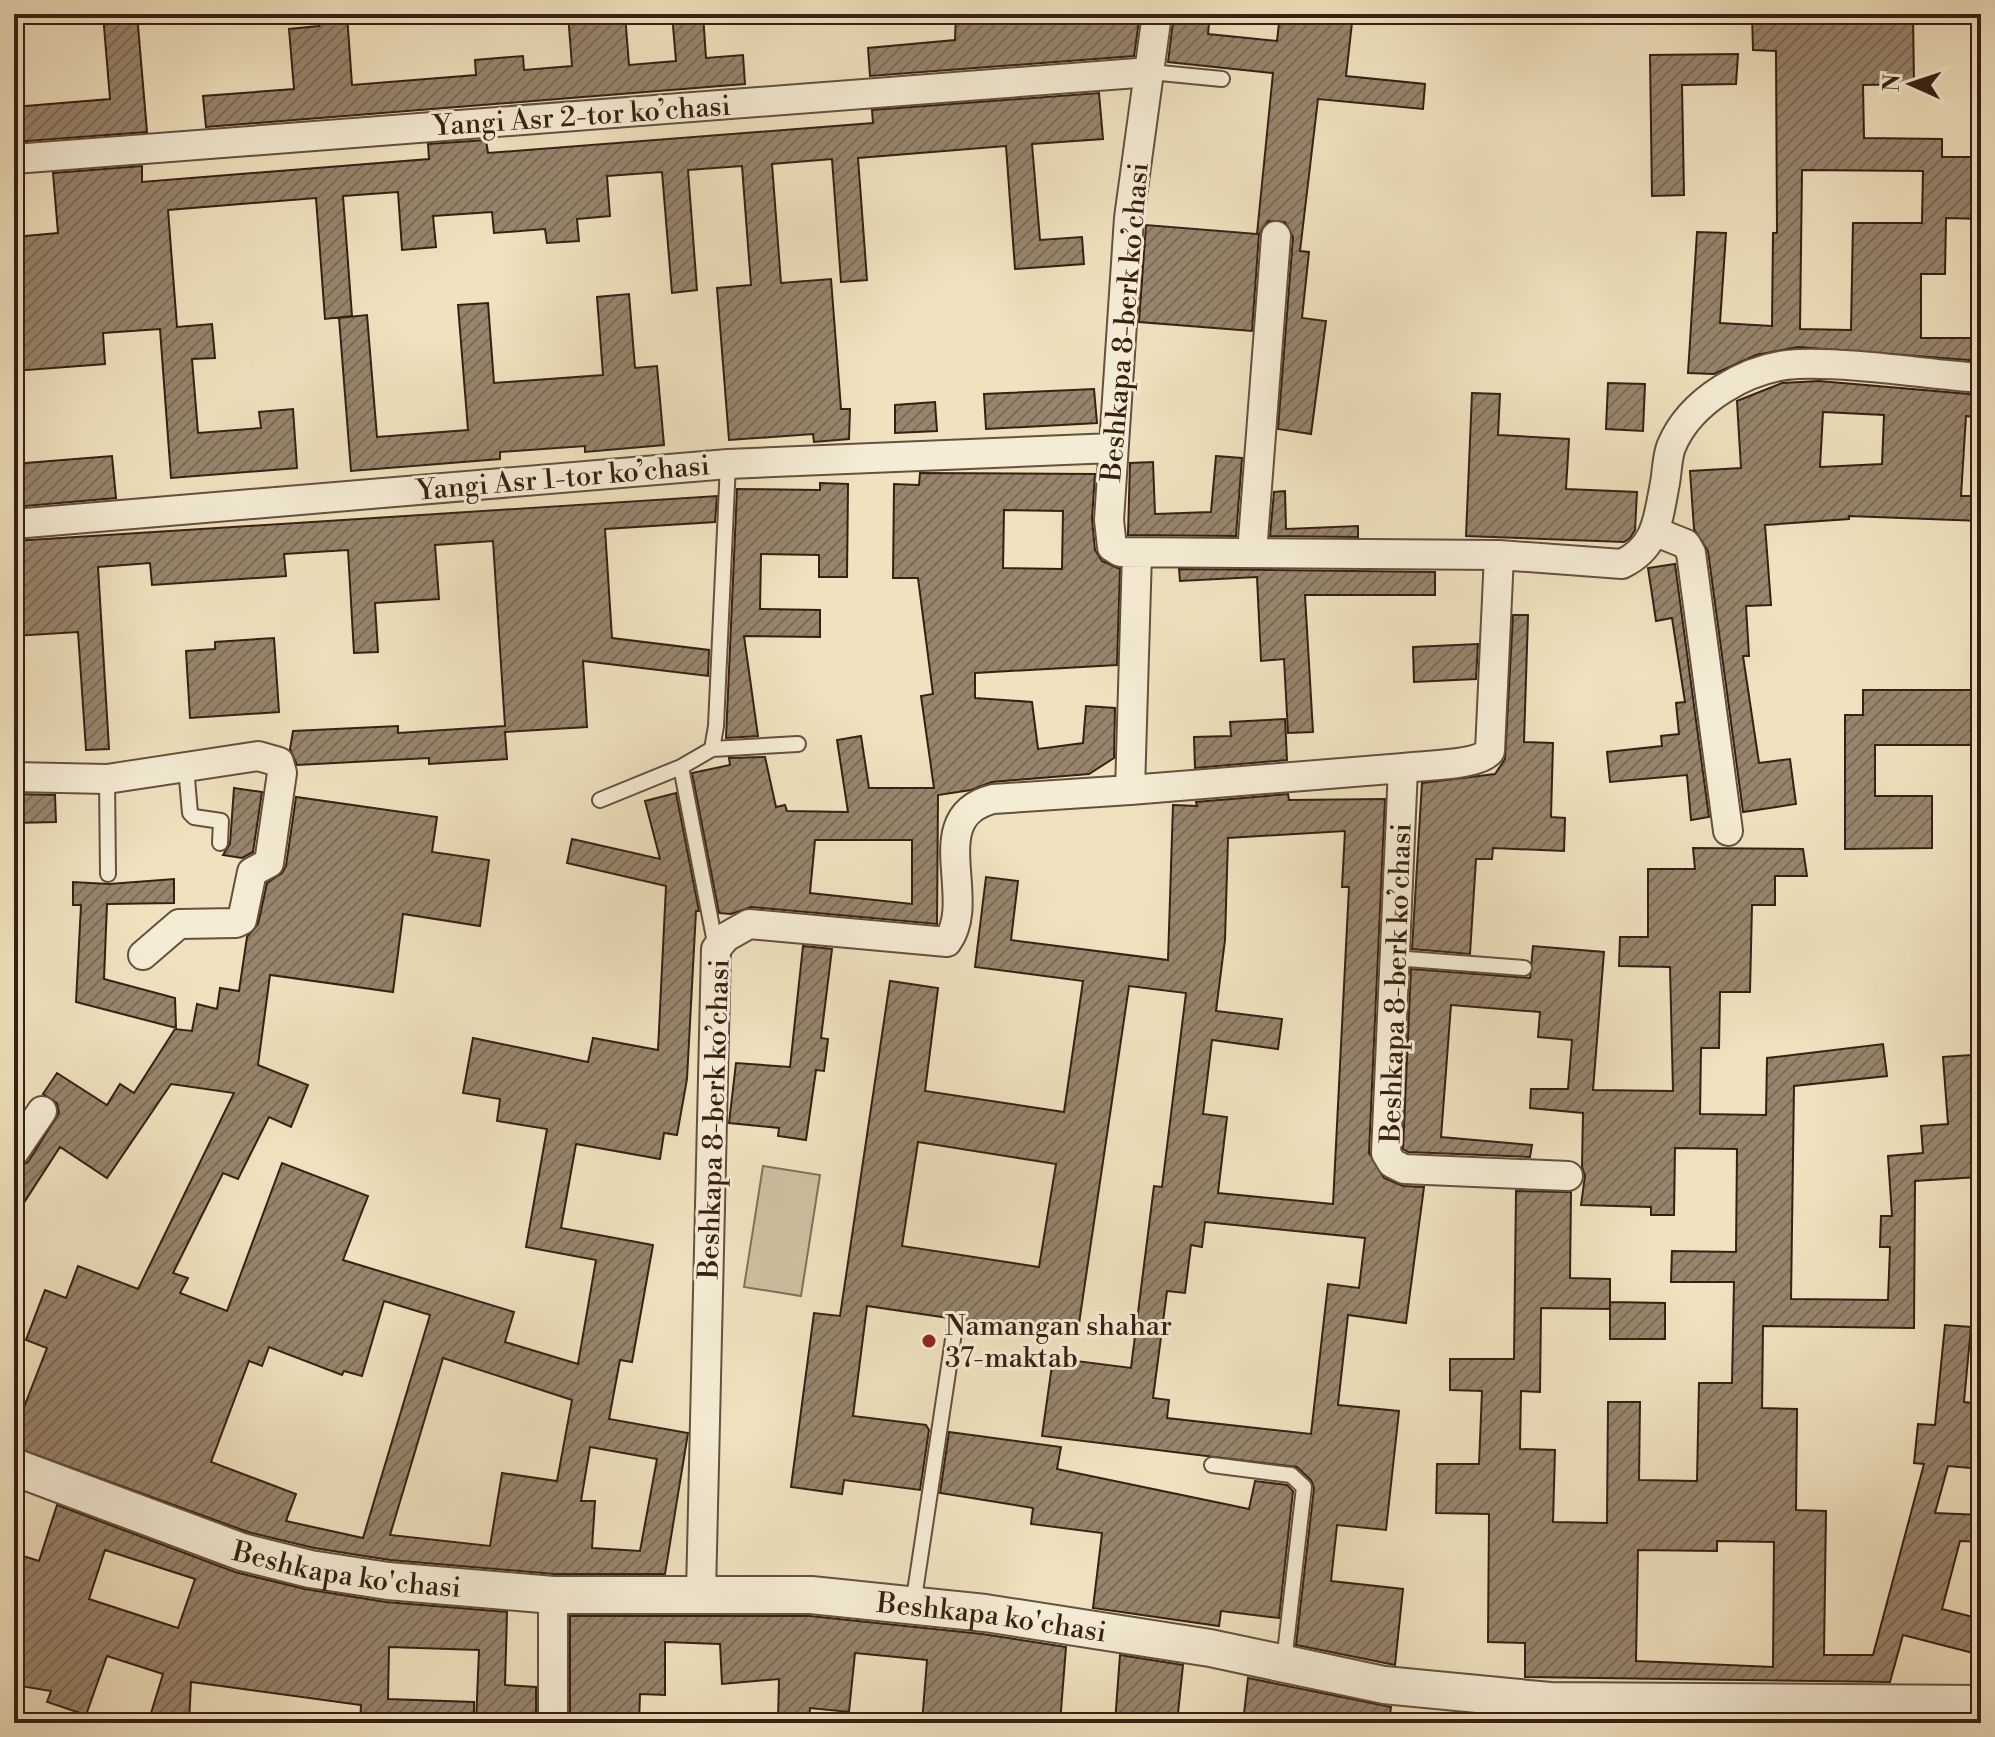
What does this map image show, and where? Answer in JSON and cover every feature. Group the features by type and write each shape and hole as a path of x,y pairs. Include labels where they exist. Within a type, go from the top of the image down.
{"street":[{"name":"Beshkapa 8-berk koʼchasi","path":"1137,553 1120,552 1112,547 1109,537 1129,218 1157,14"},
{"name":"Yangi Asr 2-tor koʼchasi","path":"14,159 1150,72"},
{"path":"1252,553 1276,236"},
{"path":"1130,790 1137,553 1499,555 1622,564 1638,556 1656,532 1671,447 1705,402 1733,382 1764,370 1798,364 1981,378"},
{"name":"Yangi Asr 1-tor koʼchasi","path":"14,524 728,464 1113,448"},
{"path":"1656,532 1686,544 1691,553 1728,831"},
{"name":"Beshkapa 8-berk koʼchasi","path":"701,1593 716,949 726,937 749,924 947,942 955,924 959,821 973,804 993,799 1403,768 1485,758 1490,751 1499,555"},
{"path":"14,777 107,779 258,756 279,762 282,773 269,863 252,872 242,920 236,923 179,924 143,955"},
{"name":"Beshkapa 8-berk koʼchasi","path":"1403,768 1386,1153 1392,1163 1404,1169 1568,1176"},
{"path":"14,1152 42,1111"},
{"name":"Beshkapa ko'chasi","path":"14,1467 242,1552 310,1569 388,1581 553,1595 811,1595 913,1605 1142,1635 1384,1685 1552,1712 1981,1704"},
{"path":"553,1595 553,1723"}],"lane":[{"path":"1150,72 1222,79"},
{"path":"712,749 716,726 728,464"},
{"path":"600,800 681,767 712,749 798,744"},
{"path":"186,767 190,813 194,817 221,821 220,843"},
{"path":"681,767 716,949"},
{"path":"107,779 108,874"},
{"path":"1394,958 1524,968"},
{"path":"913,1605 955,1326"},
{"path":"1212,1465 1291,1475 1304,1487 1283,1666"}],"shaded area":[{"path":"763,1166 820,1175 801,1296 744,1287"}],"building":[{"path":"103,14 137,14 147,132 14,142 14,107 110,99"},
{"path":"318,14 347,14 352,85 476,75 475,60 523,56 524,70 572,66 568,14 625,14 629,65 676,61 672,14 703,14 706,58 743,55 745,84 206,127 203,96 294,89 289,29 319,26"},
{"path":"956,14 1140,14 1134,56 870,76 868,48 955,40"},
{"path":"1174,14 1210,14 1208,34 1277,41 1280,14 1353,14 1346,76 1425,84 1423,109 1318,99 1300,251 1309,252 1302,318 1326,321 1311,434 1278,429 1293,237 1285,222 1268,221 1259,234 1252,331 1139,322 1146,225 1257,234 1273,73 1168,62"},
{"path":"1752,14 1913,14 1914,84 1863,85 1864,138 1942,139 1942,157 1981,157 1981,219 1946,218 1945,274 1921,274 1921,338 1981,338 1981,361 1798,347 1756,355 1714,374 1688,373 1697,232 1726,233 1720,323 1772,326 1773,233 1777,233 1776,51 1753,50","holes":["1802,170 1923,171 1922,223 1853,223 1851,330 1800,329"]},
{"path":"1738,54 1736,84 1682,85 1684,195 1652,196 1650,55"},
{"path":"1099,93 1103,139 1032,144 1040,240 1082,237 1084,264 1015,269 1006,146 858,158 867,280 841,282 832,159 772,164 781,283 831,279 841,409 850,409 849,439 814,442 813,434 729,440 717,288 751,285 742,166 688,170 697,290 672,293 662,172 607,176 610,216 577,219 579,241 547,243 545,229 494,233 492,212 433,216 436,247 402,250 398,192 343,196 352,316 325,319 316,198 168,210 177,327 212,324 215,358 192,359 198,433 261,428 259,412 293,409 297,468 171,478 160,329 103,333 105,364 14,371 14,237 58,233 53,173 142,166 142,182 429,159 428,144 486,140 488,153 873,123 872,110"},
{"path":"629,294 635,368 657,366 664,445 585,452 585,446 500,452 500,459 351,471 339,318 367,315 377,437 468,430 458,305 488,303 494,383 603,375 597,297"},
{"path":"1819,381 1981,395 1981,418 1966,416 1961,496 1981,496 1981,521 1849,516 1849,519 1765,525 1771,605 1746,606 1749,656 1743,656 1759,763 1790,759 1796,804 1743,812 1708,551 1694,529 1690,471 1741,468 1737,401 1782,383","holes":["1823,412 1884,415 1882,464 1820,467"]},
{"path":"1608,383 1645,384 1643,431 1606,429"},
{"path":"1094,389 1097,423 986,429 984,394"},
{"path":"1472,393 1500,394 1498,435 1569,439 1566,489 1637,492 1635,530 1630,538 1624,542 1466,536"},
{"path":"935,402 937,431 895,433 895,405"},
{"path":"112,456 116,498 14,507 14,464"},
{"path":"1216,456 1242,458 1236,536 1128,535 1130,463 1153,462 1155,514 1211,512"},
{"path":"920,473 1095,474 1092,519 1095,550 1102,561 1120,569 1117,665 975,673 975,698 1032,702 1038,749 1083,743 1086,706 1115,708 1114,758 1089,774 992,782 971,790 938,795 937,924 751,907 731,914 719,913 692,773 730,765 729,758 765,757 776,807 785,805 787,811 848,812 837,740 861,736 869,788 934,788 921,696 933,694 918,578 893,578 894,484 919,485","holes":["1004,510 1063,511 1062,569 1003,568","815,840 912,840 912,904 810,893"]},
{"path":"820,483 848,484 847,577 819,577 819,555 761,554 760,609 820,610 820,637 744,636 758,736 726,738 737,489 820,490"},
{"path":"1285,491 1286,529 1358,526 1358,537 1270,536 1274,492"},
{"path":"717,496 715,522 605,529 612,638 709,650 708,676 583,661 587,727 505,732 507,759 429,764 429,758 297,765 290,749 293,731 398,726 398,733 505,726 493,541 435,545 439,599 375,603 378,652 354,653 348,550 284,554 286,576 152,585 150,563 98,567 109,749 86,750 78,632 14,636 14,541"},
{"path":"1675,564 1709,817 1691,820 1687,775 1610,782 1607,752 1662,746 1661,736 1679,734 1676,703 1685,702 1672,618 1656,621 1648,568"},
{"path":"1179,569 1435,572 1435,595 1305,595 1313,732 1288,733 1284,659 1261,661 1257,577 1180,581"},
{"path":"1513,615 1528,615 1524,742 1553,743 1551,817 1565,818 1564,851 1493,848 1492,859 1476,859 1470,954 1412,949 1422,783 1495,774 1505,759"},
{"path":"274,638 279,712 190,718 186,651 215,649 215,642"},
{"path":"1478,644 1476,679 1414,682 1413,647"},
{"path":"1863,690 1981,690 1981,745 1875,745 1875,796 1932,796 1932,848 1845,849 1845,715 1863,715"},
{"path":"1285,719 1287,760 1195,768 1194,737 1231,736 1230,722"},
{"path":"234,788 262,792 253,852 242,858 223,855 230,844"},
{"path":"676,793 699,911 696,911 687,1079 677,1135 664,1133 660,1159 576,1144 561,1228 653,1245 632,1362 620,1360 609,1419 688,1433 665,1574 554,1574 390,1560 314,1548 248,1532 14,1447 14,1433 47,1348 26,1340 45,1290 66,1298 78,1266 138,1289 234,1093 171,1084 107,1178 60,1147 14,1218 14,1169 28,1162 59,1113 57,1103 43,1094 57,1073 107,1105 120,1084 134,1093 175,1029 192,1031 197,1004 217,1009 220,988 239,991 247,937 258,924 267,883 282,873 286,866 296,797 437,817 432,852 489,860 480,926 403,914 393,992 270,975 258,1065 308,1085 291,1127 269,1117 238,1179 223,1173 173,1273 188,1278 180,1293 227,1311 282,1163 368,1196 343,1260 514,1312 505,1342 578,1364 596,1260 526,1247 547,1129 497,1121 500,1099 463,1093 473,1038 588,1062 593,1038 658,1050 666,886 567,863 572,839 660,859 645,801","holes":["384,1301 430,1315 363,1538 286,1521 296,1494 211,1462 249,1361 262,1366 269,1347 342,1375 344,1371 362,1376","443,1358 572,1400 557,1481 502,1473 490,1546 390,1535","590,1447 657,1459 640,1551 592,1548 595,1501 581,1501"]},
{"path":"14,794 55,795 56,822 14,823"},
{"path":"1288,794 1289,800 1385,799 1369,1153 1384,1178 1403,1186 1424,1187 1406,1323 1348,1315 1338,1405 1399,1411 1386,1530 1337,1525 1331,1581 1403,1589 1395,1665 1296,1645 1314,1488 1311,1480 1297,1467 1042,1436 1053,1358 1131,1368 1154,1186 1162,1187 1186,993 1129,986 1077,1337 867,1306 853,1416 926,1425 929,1430 920,1490 844,1480 842,1494 791,1487 814,1313 840,1316 890,981 938,988 925,1091 1064,1112 1083,981 975,967 986,877 1018,881 1011,940 1168,960 1173,805 1197,806 1196,802","holes":["1345,831 1342,887 1349,887 1333,1204 1218,1193 1227,1117 1203,1114 1212,1040 1278,1049 1282,1019 1216,1011 1225,940 1228,838","918,1142 1056,1164 1039,1267 902,1246","1205,1222 1365,1238 1359,1288 1328,1284 1311,1434 1167,1418 1169,1400 1153,1398 1167,1291 1185,1293 1191,1245 1202,1247"]},
{"path":"1693,848 1803,849 1807,876 1775,876 1775,905 1752,905 1750,992 1720,992 1719,1048 1701,1048 1700,1114 1766,1115 1767,1058 1883,1044 1887,1076 1794,1086 1791,1299 1888,1300 1890,1247 1880,1247 1881,1216 1892,1216 1888,1156 1923,1153 1921,1126 1948,1124 1943,1057 1971,1055 1978,1177 1915,1181 1914,1328 1763,1326 1762,1408 1797,1409 1796,1510 1826,1511 1824,1655 1873,1655 1924,1464 1914,1463 1918,1424 1935,1425 1945,1325 1971,1327 1964,1402 1981,1404 1981,1469 1948,1466 1935,1513 1981,1515 1981,1542 1960,1541 1942,1609 1981,1619 1981,1640 1977,1654 1903,1635 1890,1682 1525,1677 1525,1643 1488,1642 1489,1514 1436,1513 1437,1464 1479,1464 1482,1391 1450,1390 1450,1359 1514,1359 1516,1191 1571,1192 1570,1278 1610,1279 1610,1309 1541,1308 1540,1392 1521,1391 1520,1449 1555,1450 1553,1522 1607,1523 1608,1402 1640,1402 1639,1480 1697,1481 1699,1383 1732,1383 1734,1282 1671,1282 1672,1251 1736,1252 1737,1149 1675,1148 1674,1215 1651,1215 1651,1207 1581,1205 1585,1176 1582,1167 1583,1113 1530,1108 1531,1089 1568,1089 1572,1040 1538,1037 1540,1012 1451,1005 1441,1137 1532,1145 1530,1157 1408,1152 1403,1149 1411,969 1530,978 1533,946 1604,952 1593,1090 1673,1091 1670,967 1619,966 1620,937 1648,937 1648,869 1695,869","holes":["1717,1541 1774,1542 1773,1667 1636,1661 1638,1550 1717,1551"]},
{"path":"174,879 174,903 107,904 104,979 175,998 176,1028 76,1002 81,905 73,905 73,882 109,884"},
{"path":"803,946 832,949 821,1038 828,1039 824,1071 816,1070 806,1140 778,1136 779,1128 729,1123 736,1063 790,1067"},
{"path":"1610,1302 1665,1303 1665,1339 1610,1339"},
{"path":"949,1432 1061,1447 1057,1469 1249,1509 1255,1481 1287,1485 1293,1491 1279,1618 1221,1611 1219,1626 1093,1608 1102,1533 1031,1524 1033,1508 940,1493"},
{"path":"57,1505 235,1572 305,1589 386,1602 507,1612 505,1685 536,1687 536,1723 476,1723 479,1650 389,1647 388,1699 474,1702 474,1723 360,1723 361,1705 191,1682 189,1723 148,1723 163,1674 107,1656 86,1715 47,1702 51,1691 14,1685 14,1553 39,1561","holes":["105,1550 195,1579 178,1628 89,1599"]},
{"path":"570,1616 810,1616 982,1634 1066,1647 1060,1723 922,1723 927,1660 855,1653 849,1712 810,1708 809,1721 778,1720 779,1679 722,1684 720,1644 665,1642 665,1695 640,1694 639,1723 570,1723"},
{"path":"1120,1655 1183,1665 1177,1723 1115,1723"},
{"path":"1248,1678 1391,1707 1389,1723 1243,1723"}],"place":[{"name":"Namangan shahar 37-maktab","path":"929,1341"}]}
